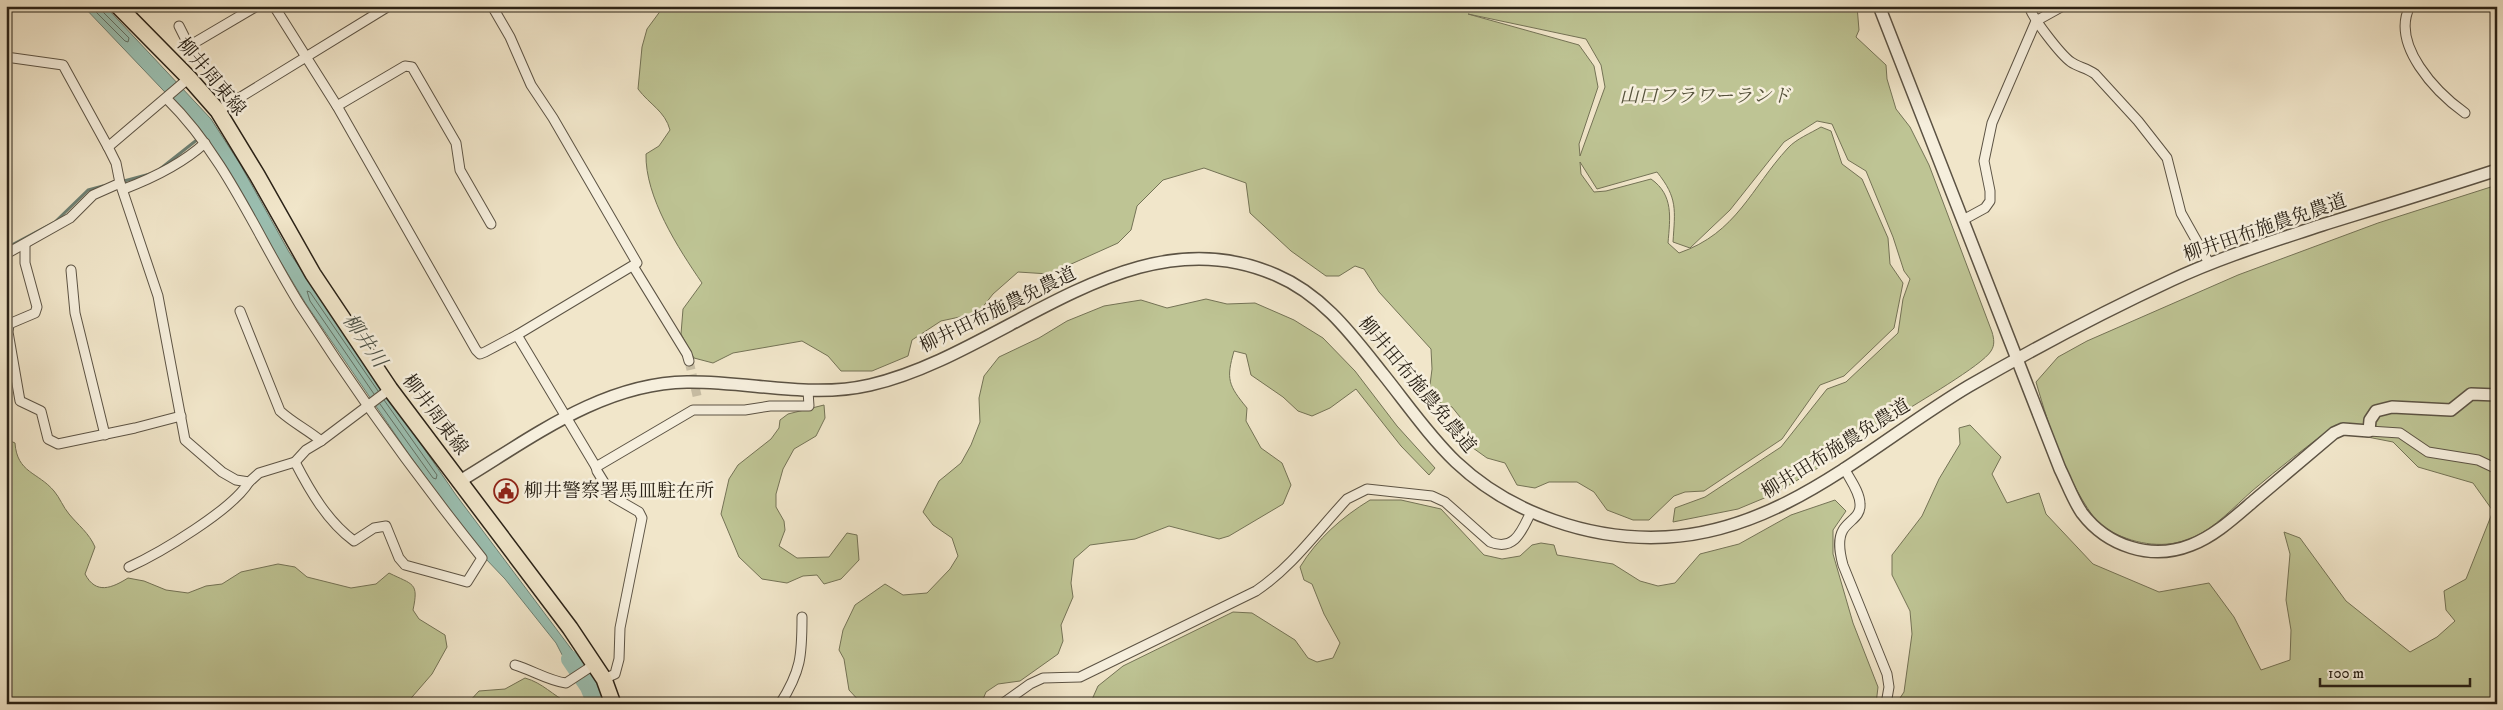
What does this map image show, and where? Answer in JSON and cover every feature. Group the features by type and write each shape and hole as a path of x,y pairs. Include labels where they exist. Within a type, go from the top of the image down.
{"main road":[{"name":"柳井周東線","path":"118,6 186,81 218,112 257,175 313,274 388,390 460,481 570,628 593,666 604,680 613,704"}],"street":[{"path":"179,26 189,46 257,6"},
{"path":"274,6 337,106 480,354 517,335 519,331 637,263 553,118 531,85 510,37 492,6"},
{"path":"218,112 389,6"},
{"path":"1880,6 2060,468 2081,512 2103,534 2126,547 2140,551 2166,551 2198,542 2233,518 2334,433 2343,430 2369,430 2400,434 2428,452 2478,460 2497,468"},
{"path":"2029,6 2036,21 2068,60 2088,68 2095,74 2160,148 2170,166 2181,213 2209,263"},
{"path":"1963,220 1985,208 1990,201 1984,161 1992,123 2036,21 2063,6"},
{"path":"2410,6 2404,23 2410,48 2430,81 2447,100 2465,114"},
{"path":"6,57 63,65 116,163 158,296 185,440 222,472 236,480 249,482"},
{"path":"337,106 405,66 412,67 456,143 460,170 491,224"},
{"path":"108,147 186,81"},
{"path":"168,98 202,139 301,306 445,512 482,558 467,582 405,565 399,558 386,526 374,528 354,541 337,529 303,479 295,462"},
{"path":"6,254 70,218 93,195 148,180 177,164 202,139"},
{"name":"柳井田布施農免農道","path":"460,481 567,418 618,394 662,384 684,382 722,383 808,391 842,390 900,376 977,342 1078,291 1142,265 1182,258 1232,261 1273,273 1293,283 1320,301 1354,338 1425,427 1458,464 1491,488 1531,512 1582,530 1611,535 1639,538 1686,536 1714,531 1754,519 1799,497 1967,388 2105,313 2209,263 2497,170"},
{"path":"25,244 25,263 37,307 34,313 8,324 8,332 20,401 41,411 48,439 58,444 105,435 180,416"},
{"path":"633,266 687,354 689,361"},
{"path":"71,270 75,313 105,435"},
{"path":"240,310 280,411 292,423 306,428 321,442"},
{"path":"517,335 613,498 639,512 642,518 620,628 615,674 604,680"},
{"path":"129,567 175,543 235,498 259,474 295,462 306,450 321,442 388,390"},
{"path":"596,467 693,410 700,404 744,410 770,406 797,408 809,406 808,391"},
{"path":"2369,430 2370,420 2376,411 2383,408 2451,410 2471,394 2497,395"},
{"path":"1844,468 1859,498 1860,505 1858,515 1844,529 1840,539 1840,551 1843,565 1887,674 1889,687 1886,704"},
{"path":"1002,704 1030,684 1043,678 1080,677 1256,591 1287,566 1347,499 1358,492 1378,488 1432,496 1445,502 1490,542 1498,546 1508,546 1514,542 1531,512"},
{"path":"780,704 792,685 802,658 802,617"},
{"path":"516,665 538,672 556,682 566,683 572,681 593,666"}],"green space":[{"name":"山口フラワーランド","path":"664,6 1857,6 1859,30 1856,37 1886,65 1887,79 1896,109 1910,127 1929,165 1992,332 1993,346 1985,357 1962,375 1897,416 1883,417 1870,434 1774,494 1738,509 1673,522 1675,508 1705,497 1781,447 1827,389 1846,382 1898,333 1903,299 1910,279 1904,271 1893,237 1866,171 1848,160 1832,124 1817,121 1784,142 1730,210 1690,248 1673,242 1674,205 1669,189 1657,172 1597,189 1580,162 1581,174 1594,192 1606,191 1651,179 1658,185 1664,192 1669,208 1668,243 1679,253 1699,244 1729,222 1788,148 1799,139 1821,127 1831,131 1842,164 1862,179 1888,238 1890,264 1903,283 1894,328 1844,376 1820,385 1782,439 1704,491 1685,492 1674,496 1649,520 1633,520 1607,510 1594,492 1577,482 1549,482 1535,488 1517,485 1505,463 1487,458 1473,448 1464,422 1452,407 1432,400 1429,393 1432,369 1431,349 1379,292 1364,269 1355,266 1339,276 1326,276 1291,251 1250,213 1246,183 1204,168 1163,180 1137,206 1131,230 1118,243 1049,274 1018,272 993,294 978,313 941,321 912,340 908,356 872,371 841,371 828,356 802,341 733,353 713,363 694,358 681,334 683,309 702,283 665,222 651,187 647,170 646,154 659,146 670,130 665,118 638,89 642,47 647,29","holes":["1468,14 1586,39 1601,65 1605,87 1580,156 1579,144 1598,87 1594,66 1579,45"]},
{"path":"2497,185 2497,704 1896,704 1904,692 1912,634 1910,611 1892,575 1892,555 1922,516 1939,479 1960,444 1959,428 1970,425 2001,457 1992,474 2007,503 2039,493 2046,514 2093,564 2159,592 2209,583 2234,617 2261,670 2290,660 2291,630 2286,600 2290,554 2284,532 2300,538 2346,601 2410,652 2437,637 2455,621 2446,610 2444,591 2466,579 2493,511 2473,483 2418,467 2393,442 2352,434 2336,425 2252,491 2209,529 2192,538 2172,544 2141,543 2112,532 2099,524 2088,508 2078,492 2061,456 2036,382 2058,357 2087,341 2238,275 2378,223"},
{"path":"1206,299 1227,304 1255,303 1294,320 1323,338 1355,371 1397,426 1435,468 1429,475 1401,446 1356,389 1330,408 1312,416 1298,411 1283,397 1251,375 1246,354 1234,351 1230,368 1230,381 1232,387 1247,408 1246,421 1261,448 1282,463 1291,485 1283,504 1229,536 1219,539 1169,526 1135,539 1090,545 1074,559 1071,583 1073,597 1061,625 1063,641 1058,654 1020,681 998,684 986,692 981,704 862,704 849,690 844,659 839,650 843,630 855,605 885,584 903,595 927,593 950,569 958,556 952,538 933,525 923,512 939,481 961,463 971,445 980,422 979,398 984,376 999,357 1039,338 1067,321 1104,306 1141,300 1167,308"},
{"path":"824,405 825,418 816,436 794,449 783,469 776,494 776,507 784,521 785,530 779,546 797,558 829,557 847,533 857,535 859,560 841,579 824,584 817,575 803,576 787,583 762,579 739,557 721,514 729,479 738,465 771,439 779,428 780,420 788,414"},
{"path":"6,439 15,443 17,453 24,466 54,491 67,511 93,542 95,547 85,574 94,585 105,588 110,587 128,578 144,581 166,590 188,593 206,586 222,584 241,572 278,564 295,567 307,577 351,588 376,584 389,573 412,586 415,594 413,610 419,619 445,635 447,647 432,674 406,704 6,704"},
{"path":"1370,500 1401,500 1441,509 1484,555 1502,559 1520,556 1532,545 1541,543 1554,545 1557,555 1613,564 1640,581 1658,586 1675,583 1700,554 1739,544 1791,515 1835,500 1846,511 1833,530 1833,554 1853,623 1878,687 1876,704 1090,704 1098,686 1123,666 1233,612 1252,613 1295,640 1308,658 1317,662 1333,658 1340,643 1324,614 1312,584 1304,580 1300,567 1314,547 1331,529"},
{"path":"525,678 537,683 570,704 467,704 479,691 505,689"}],"water":[{"path":"83,6 105,6 211,119 240,164 289,252 456,495 584,666 572,674 556,643 505,579 485,558 408,453 306,304 201,130"}],"waterway":[{"path":"160,169 198,139"},
{"path":"124,181 150,174"},
{"path":"6,248 55,222 88,190 103,186"},
{"name":"柳井川","path":"570,659 589,687 596,704"}],"tunnel":[{"path":"689,361 698,400"}],"place":[{"name":"柳井警察署馬皿駐在所","path":"506,491"}]}
